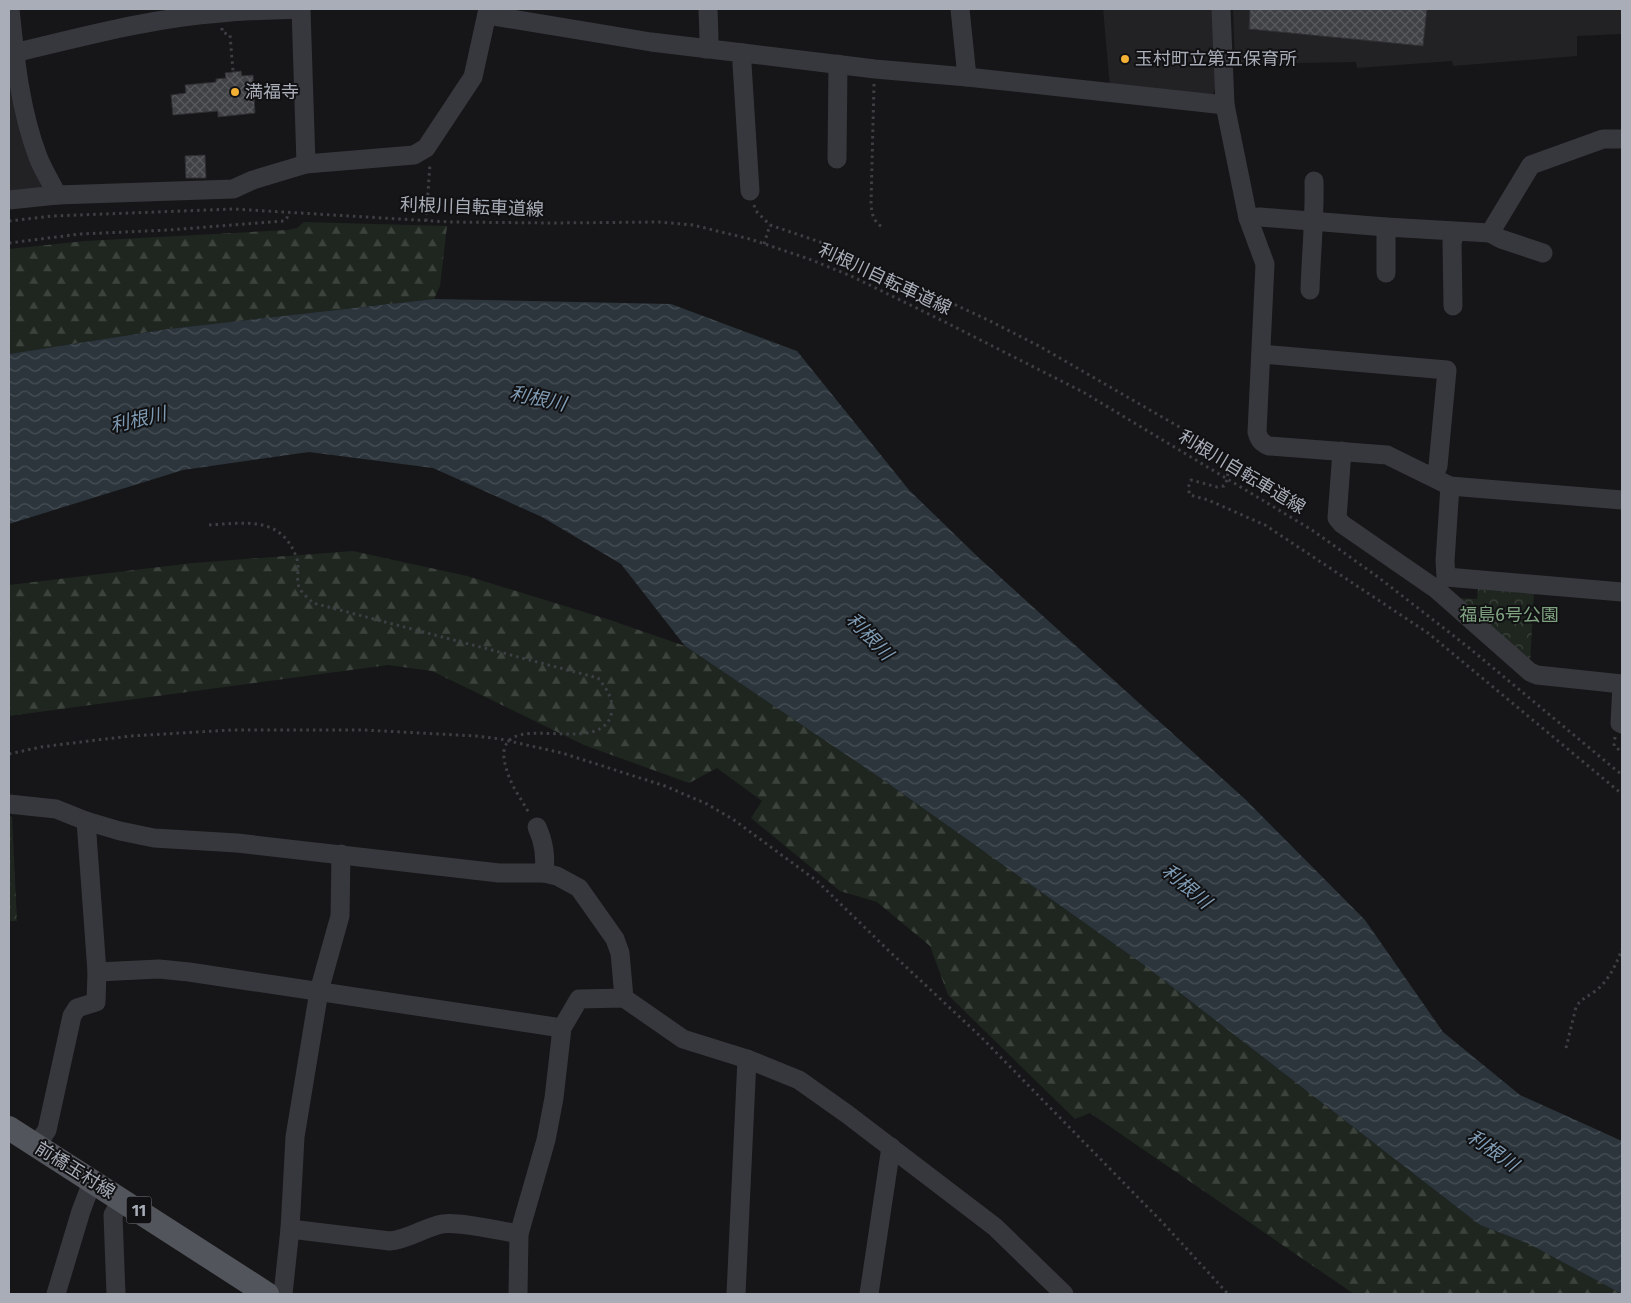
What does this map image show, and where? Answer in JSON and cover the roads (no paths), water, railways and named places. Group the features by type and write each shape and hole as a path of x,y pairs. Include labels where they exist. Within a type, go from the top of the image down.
{"main road":[{"name":"前橋玉村線","path":"9,1128 267,1294"}],"street":[{"path":"10,9 18,81 38,157 57,195"},
{"path":"14,53 136,26 220,11 302,9 306,164"},
{"path":"706,48 709,38 708,9"},
{"path":"960,9 967,77"},
{"path":"1221,9 1225,105 1240,189 1264,264 1257,432 1259,439 1270,446 1388,455 1450,486 1622,500"},
{"path":"9,200 57,195 233,189 254,180 306,164 414,156 426,148 473,77 487,12 601,34 743,53 875,69 1225,105"},
{"path":"743,53 742,64 750,191"},
{"path":"837,159 838,64"},
{"path":"1490,233 1531,165 1603,139 1622,139"},
{"path":"1310,290 1314,222 1314,181"},
{"path":"1248,218 1260,217 1386,228 1490,233 1501,239 1543,253"},
{"path":"1386,228 1386,273"},
{"path":"1453,306 1452,242 1456,232"},
{"path":"1261,354 1447,370 1438,466 1433,477"},
{"path":"1342,451 1337,518 1342,524 1441,583 1530,672 1537,675 1622,684 1621,723"},
{"path":"1441,583 1445,561 1450,486"},
{"path":"1441,583 1622,592"},
{"path":"9,804 56,809 86,821 154,838 341,854 499,873 544,873 557,876 579,888 615,938 620,953 624,998"},
{"path":"36,1146 46,1130 72,1016 77,1008 96,1002 97,972 86,821"},
{"path":"537,827 542,838 544,873"},
{"path":"283,1294 290,1229 294,1138 319,991 340,916 341,854"},
{"path":"97,972 159,969 562,1028"},
{"path":"518,1294 519,1234 546,1140 554,1098 562,1028 579,999 624,998 683,1039 747,1059 799,1080 891,1147 995,1227 1064,1294"},
{"path":"736,1294 747,1059"},
{"path":"870,1294 891,1147"},
{"path":"56,1294 81,1211 92,1182"},
{"path":"116,1294 114,1215 122,1199"},
{"path":"290,1229 390,1241 402,1240 441,1224 453,1223 519,1234"}],"water":[{"name":"利根川","path":"434,299 671,304 797,351 909,490 978,557 1246,800 1365,920 1443,1032 1520,1095 1622,1141 1622,1294 1529,1244 1480,1225 1144,965 879,777 685,646 621,564 542,517 433,468 309,452 183,470 9,524 9,354 168,329"}],"place":[{"name":"玉村町立第五保育所","path":"1125,59"},
{"name":"満福寺","path":"235,92"}],"park label":[{"name":"福島6号公園","path":"1509,615"}]}
